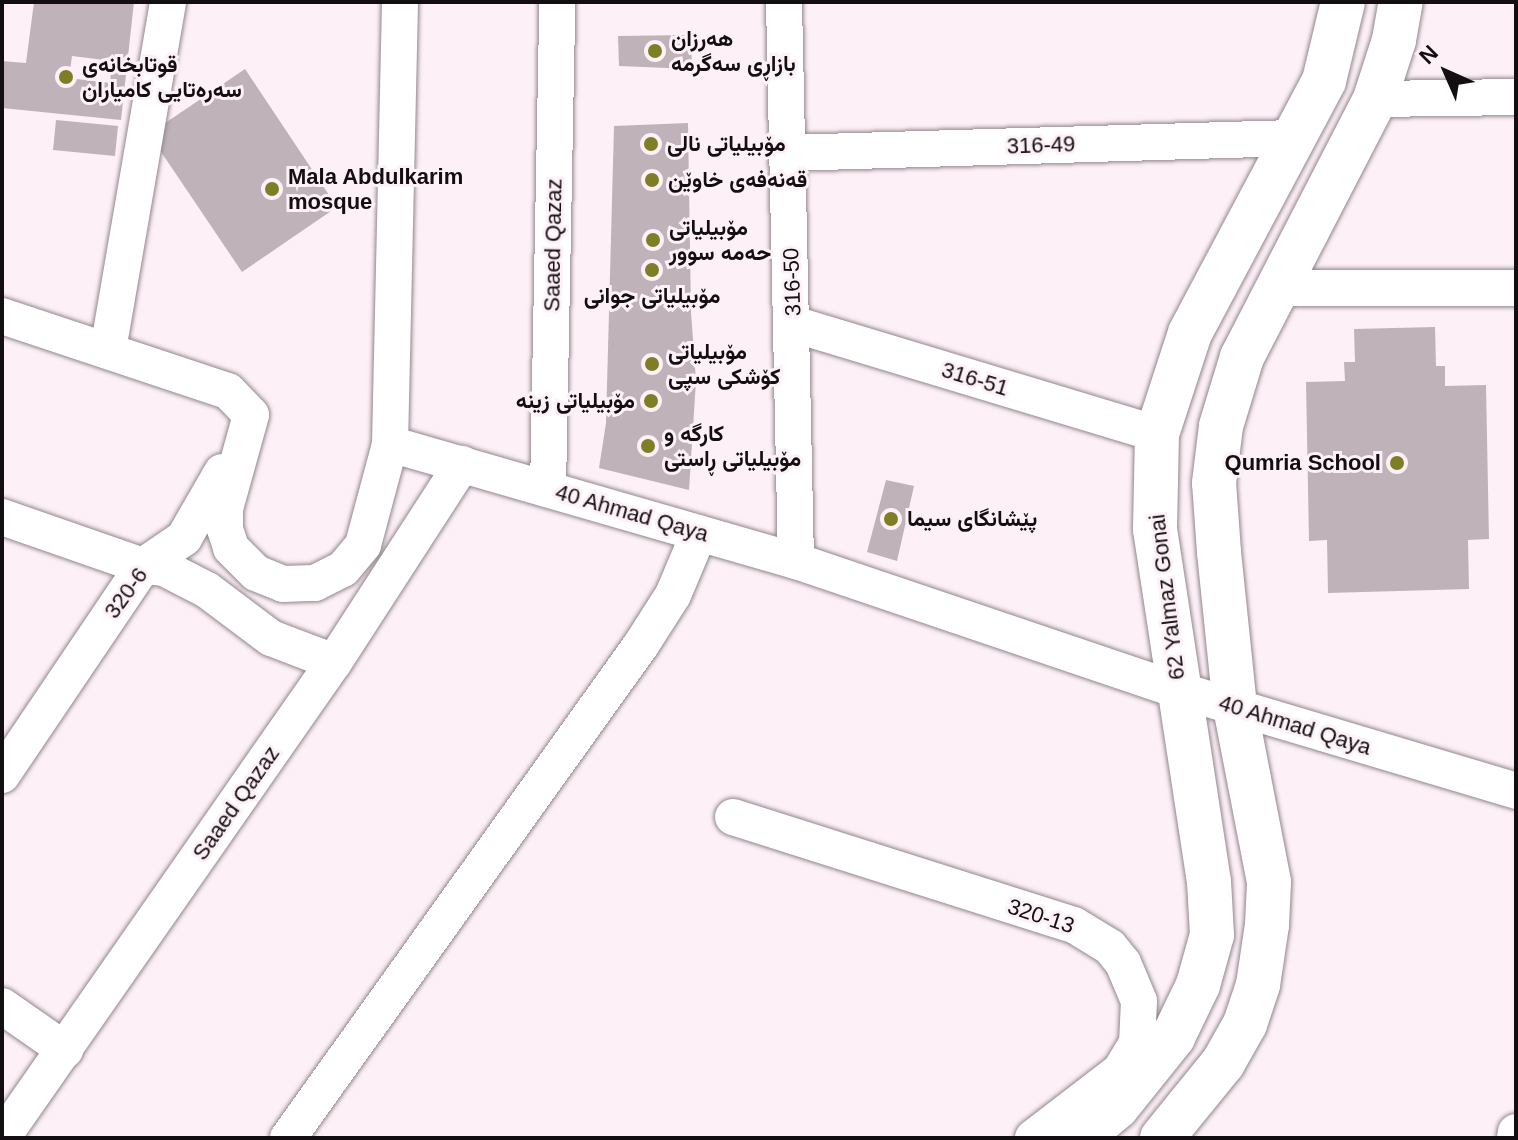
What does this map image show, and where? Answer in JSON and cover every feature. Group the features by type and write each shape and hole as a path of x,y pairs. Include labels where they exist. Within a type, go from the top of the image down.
{"main road":[{"name":"62 Yalmaz Gonai","path":"1080,1138 1117,1107 1173,1037 1198,985 1212,935 1209,882 1155,529 1157,434 1190,333 1324,81 1343,2"},
{"path":"1162,1138 1223,1063 1245,1024 1258,985 1269,882 1235,707 1214,483 1221,426 1242,357 1375,99 1394,40 1401,2"}],"street":[{"path":"108,350 168,2"},
{"path":"2,316 228,391 251,415 225,509 225,529 237,556 256,573 283,584 315,583 330,578 355,558 363,545 390,444 400,2"},
{"name":"Saaed Qazaz","path":"548,489 557,2"},
{"name":"316-50","path":"784,2 796,561"},
{"path":"1375,99 1516,97"},
{"name":"316-49","path":"788,153 1293,138"},
{"path":"1275,288 1516,288"},
{"name":"316-51","path":"793,324 1157,434"},
{"name":"320-6","path":"2,775 143,566 184,538 251,415"},
{"name":"40 Ahmad Qaya","path":"390,444 796,561 1178,690 1516,791"},
{"name":"Saaed Qazaz","path":"2,1138 334,662 462,464"},
{"path":"2,517 143,566 164,568 228,604 258,631 334,662"},
{"path":"288,1138 641,645 673,595 699,533"},
{"name":"320-13","path":"733,817 1074,925 1110,947 1128,972 1139,1001 1137,1043 1120,1071 1033,1138"},
{"path":"2,1006 65,1050"},
{"path":"1515,1138 1516,1132"}],"building":[{"path":"34,2 134,2 121,120 2,108 2,61 26,63","holes":["72,56 112,61 110,83 69,78"]},
{"name":"هەرزان بازاڕی سەگرمە","path":"691,35 692,69 619,66 618,36"},
{"path":"245,69 337,207 242,272 149,134"},
{"path":"56,120 118,126 115,156 53,150"},
{"path":"688,123 691,312 696,381 689,490 599,468 606,423 614,126"},
{"name":"Qumria School","path":"1435,327 1436,366 1445,366 1445,386 1486,385 1489,539 1468,540 1469,589 1328,593 1327,540 1309,541 1306,382 1345,381 1344,362 1355,362 1354,329"},
{"name":"پێشانگای سیما","path":"886,480 914,486 897,561 867,552"}],"place":[{"name":"هەرزان بازاڕی سەگرمە","path":"655,51"},
{"name":"قوتابخانەی سەرەتایی کامیاران","path":"66,77"},
{"name":"مۆبیلیاتی نالی","path":"651,144"},
{"name":"قەنەفەی خاوێن","path":"652,180"},
{"name":"Mala Abdulkarim mosque","path":"272,189"},
{"name":"مۆبیلیاتی حەمە سوور","path":"653,240"},
{"name":"مۆبیلیاتی جوانی","path":"652,270"},
{"name":"مۆبیلیاتی کۆشکی سپی","path":"652,364"},
{"name":"مۆبیلیاتی زینە","path":"651,401"},
{"name":"کارگە و مۆبیلیاتی ڕاستی","path":"648,446"},
{"name":"Qumria School","path":"1397,463"},
{"name":"پێشانگای سیما","path":"891,519"}]}
